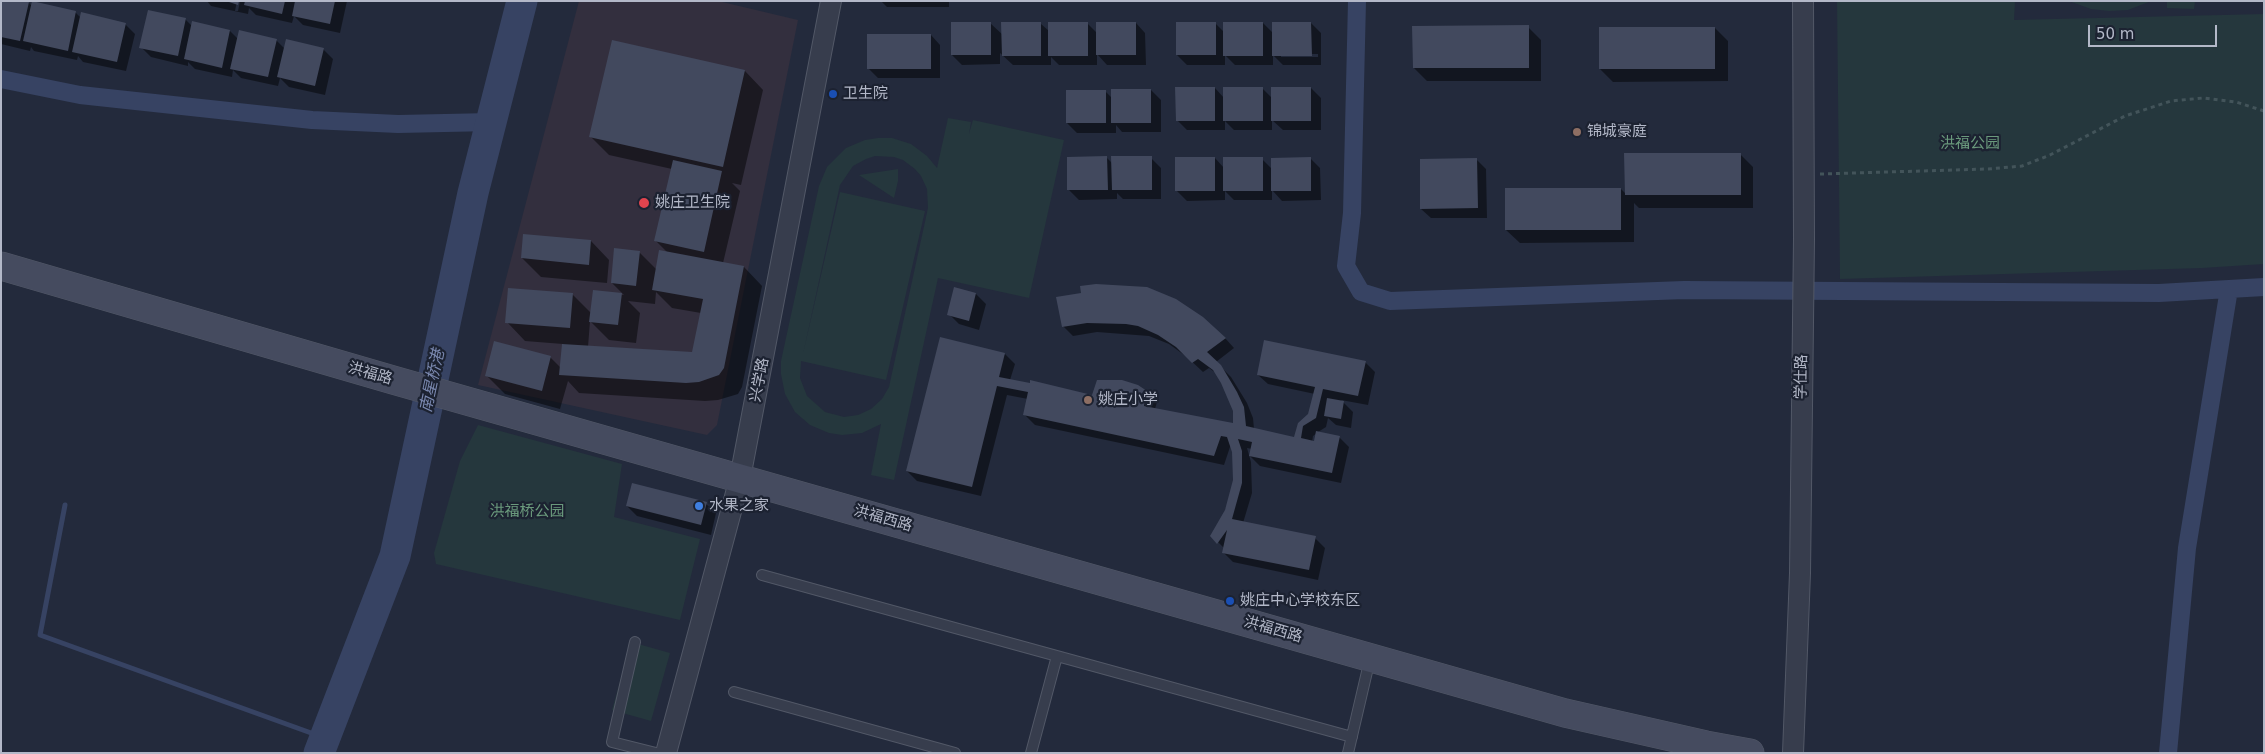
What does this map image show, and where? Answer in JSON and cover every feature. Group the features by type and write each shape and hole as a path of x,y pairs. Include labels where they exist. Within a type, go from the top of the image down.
{"street":[{"name":"兴学路","path":"666,753 740,478 831,1"},
{"name":"学仕路","path":"1793,753 1800,573 1804,239 1803,1"},
{"name":"洪福路","path":"1,266 740,478"},
{"name":"洪福西路","path":"740,478 1565,713 1750,753"}],"lane":[{"path":"762,575 1352,737"},
{"path":"635,642 612,742 656,753"},
{"path":"1031,753 1057,656"},
{"path":"1348,753 1370,658"},
{"path":"734,692 956,753"}],"path":[{"path":"1804,174 1988,169 2022,166 2050,155 2125,116 2171,101 2203,98 2236,102 2264,111"}],"shaded area":[{"name":"姚庄卫生院","path":"579,1 718,1 798,20 717,425 707,435 478,385"}],"green space":[{"name":"洪福公园","path":"1837,1 2015,1 2014,20 2264,14 2264,264 2202,268 1840,279"},
{"path":"2069,1 2151,1 2128,10 2109,11 2091,9"},
{"path":"2167,1 2195,1 2194,9 2167,8"},
{"path":"948,118 971,122 969,134 973,120 1064,140 1029,298 938,278 894,480 871,475 881,424 862,433 842,435 829,433 810,425 795,412 785,394 781,374 781,361 819,186 827,167 846,148 865,140 892,138 911,144 927,156 937,168","holes":["875,156 894,157 903,160 921,176 927,189 928,208 889,387 882,399 871,409 858,415 844,417 825,412 807,396 800,378 801,361 886,380 925,211 840,192 803,354 840,185 853,166 866,159"]},
{"path":"898,169 898,181 894,198 859,175"},
{"name":"洪福桥公园","path":"478,425 622,464 614,517 700,539 680,620 436,564 434,553 460,461"},
{"path":"631,642 670,653 651,721 612,710"}],"building":[{"path":"1,1 29,2 20,41 1,37"},
{"path":"32,1 76,11 68,51 23,41"},
{"path":"226,1 239,1 238,5"},
{"path":"245,1 285,1 282,14 244,5"},
{"path":"295,1 335,1 330,24 292,16"},
{"path":"148,10 186,18 178,56 139,48"},
{"path":"81,12 126,23 117,62 72,52"},
{"path":"192,21 230,30 222,68 184,59"},
{"path":"951,22 991,22 991,55 951,55"},
{"path":"1001,22 1041,22 1041,56 1002,56"},
{"path":"1048,22 1088,22 1088,56 1048,56"},
{"path":"1096,22 1136,22 1136,55 1096,55"},
{"path":"1176,22 1216,22 1216,55 1176,55"},
{"path":"1223,22 1263,22 1263,56 1223,56"},
{"path":"1272,22 1311,22 1312,56 1272,56"},
{"path":"1529,25 1529,68 1413,68 1412,26"},
{"path":"1599,27 1715,27 1715,69 1599,69"},
{"path":"239,30 277,39 268,77 230,69"},
{"path":"867,34 931,34 931,69 867,69"},
{"path":"286,39 324,48 315,86 277,77"},
{"path":"612,40 745,70 723,167 589,137"},
{"path":"1175,87 1215,87 1215,121 1176,121"},
{"path":"1223,87 1263,87 1263,121 1223,121"},
{"path":"1271,87 1311,87 1311,121 1271,121"},
{"path":"1111,89 1151,89 1151,123 1111,123"},
{"path":"1066,90 1106,90 1106,123 1066,123"},
{"path":"1624,153 1741,153 1741,195 1625,195"},
{"path":"1107,156 1108,190 1067,190 1067,157"},
{"path":"1111,156 1152,156 1152,190 1112,190"},
{"path":"1175,157 1215,157 1215,191 1175,191"},
{"path":"1223,157 1263,157 1263,191 1223,191"},
{"path":"1311,157 1311,191 1271,191 1271,158"},
{"path":"1477,158 1478,208 1420,209 1420,159"},
{"path":"673,160 722,171 704,252 654,241"},
{"path":"1505,188 1621,188 1621,230 1505,230"},
{"path":"523,234 591,240 589,265 521,258"},
{"path":"614,248 640,251 636,286 611,283"},
{"path":"659,250 744,266 724,368 719,375 699,382 686,383 559,375 562,344 692,352 703,299 652,290"},
{"path":"1096,284 1147,287 1176,299 1203,317 1226,338 1207,352 1221,365 1237,392 1244,407 1246,426 1294,437 1298,423 1308,414 1315,387 1257,375 1264,340 1366,361 1358,396 1323,389 1316,418 1303,426 1301,438 1314,441 1316,431 1340,436 1332,473 1249,456 1252,442 1238,439 1242,451 1242,483 1232,519 1316,536 1309,570 1222,553 1227,530 1217,544 1210,536 1225,510 1233,480 1232,452 1227,437 1221,436 1214,456 1023,415 1028,392 997,386 972,487 906,471 940,337 1005,353 999,377 1030,383 1030,380 1092,395 1097,380 1122,380 1138,385 1147,391 1144,406 1233,423 1233,411 1213,370 1198,359 1192,363 1176,347 1158,335 1138,326 1126,324 1087,323 1062,327 1056,297 1081,293 1080,286"},
{"path":"954,287 976,293 969,321 947,315"},
{"path":"508,288 573,293 570,328 505,323"},
{"path":"593,290 622,293 618,325 589,322"},
{"path":"494,341 551,356 542,391 485,376"},
{"path":"1327,398 1344,401 1341,419 1324,416"},
{"path":"632,483 707,502 701,525 626,506"}],"waterway":[{"name":"南星桥港","path":"319,753 395,556 473,193 522,1"},
{"path":"1357,1 1352,213 1346,266 1361,292 1390,301 1684,290 2159,293 2264,287"},
{"path":"1,79 80,95 312,120 398,124 492,122"},
{"path":"2168,753 2187,548 2229,289"},
{"path":"65,505 40,635 325,738"}],"place":[{"name":"卫生院","path":"833,94"},
{"name":"锦城豪庭","path":"1577,132"},
{"name":"姚庄卫生院","path":"644,203"},
{"name":"姚庄小学","path":"1088,400"},
{"name":"水果之家","path":"699,506"},
{"name":"姚庄中心学校东区","path":"1230,601"}]}
